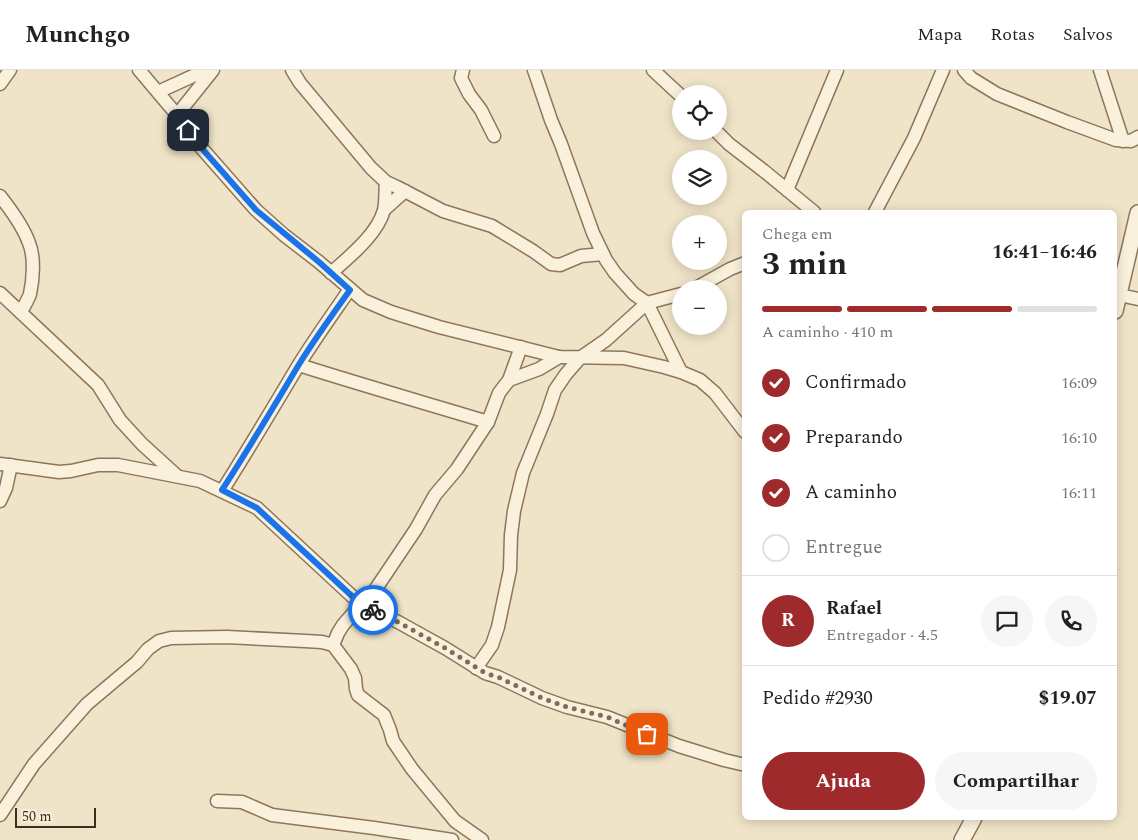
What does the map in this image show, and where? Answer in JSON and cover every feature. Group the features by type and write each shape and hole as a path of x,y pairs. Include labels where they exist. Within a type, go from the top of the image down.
{"street":[{"path":"0,84 10,70"},
{"path":"139,70 178,115 198,144 256,210 362,300 391,312 439,327 559,357 624,358 681,372 700,380 728,409 742,428"},
{"path":"158,92 206,70"},
{"path":"178,115 213,70"},
{"path":"292,70 371,168 386,182 444,211 492,226 551,264 560,266 581,256 603,254"},
{"path":"462,70 461,78 469,94 481,110 494,136"},
{"path":"534,70 590,225 603,254 615,273 634,294 647,303 681,372"},
{"path":"653,70 672,88"},
{"path":"787,190 837,70"},
{"path":"876,210 914,138 943,70"},
{"path":"964,70 971,78 997,94 1067,122 1116,140 1131,141 1138,137"},
{"path":"1100,70 1123,141"},
{"path":"725,140 812,210"},
{"path":"332,273 363,244 380,223 385,209 386,182"},
{"path":"385,209 405,191"},
{"path":"0,196 15,215 30,244 33,263 32,274 29,296 21,312"},
{"path":"1117,303 1138,213"},
{"path":"710,280 742,264"},
{"path":"222,490 320,332 350,290"},
{"path":"0,293 98,385 120,420 142,444 178,477"},
{"path":"1119,295 1138,299"},
{"path":"476,668 492,645 498,627 510,570 514,511 523,473 555,390 580,358 606,340 647,303 672,296"},
{"path":"333,645 344,625 375,590 416,529 435,495 457,469 488,422 499,393 510,380 521,347"},
{"path":"510,380 539,369 559,357"},
{"path":"299,365 488,422"},
{"path":"0,501 6,488 5,465 59,472 98,465 118,465 200,481 257,508 348,592 369,608 445,648 485,673 567,707 607,717 688,749 742,764"},
{"path":"0,815 34,764 87,704 159,642 171,638 227,637 310,641 333,645 351,669 355,678 358,695 384,715 392,741 412,769 455,821 482,840"},
{"path":"217,801 242,802 272,815 452,840"},
{"path":"962,840 973,820"}],"way so far":[{"path":"373,610 445,648 485,673 498,677 542,698 567,707 607,717 647,734"}],"route":[{"path":"188,130 229,181 256,210 350,290 320,332 222,490 257,508 354,598 373,610"}]}
